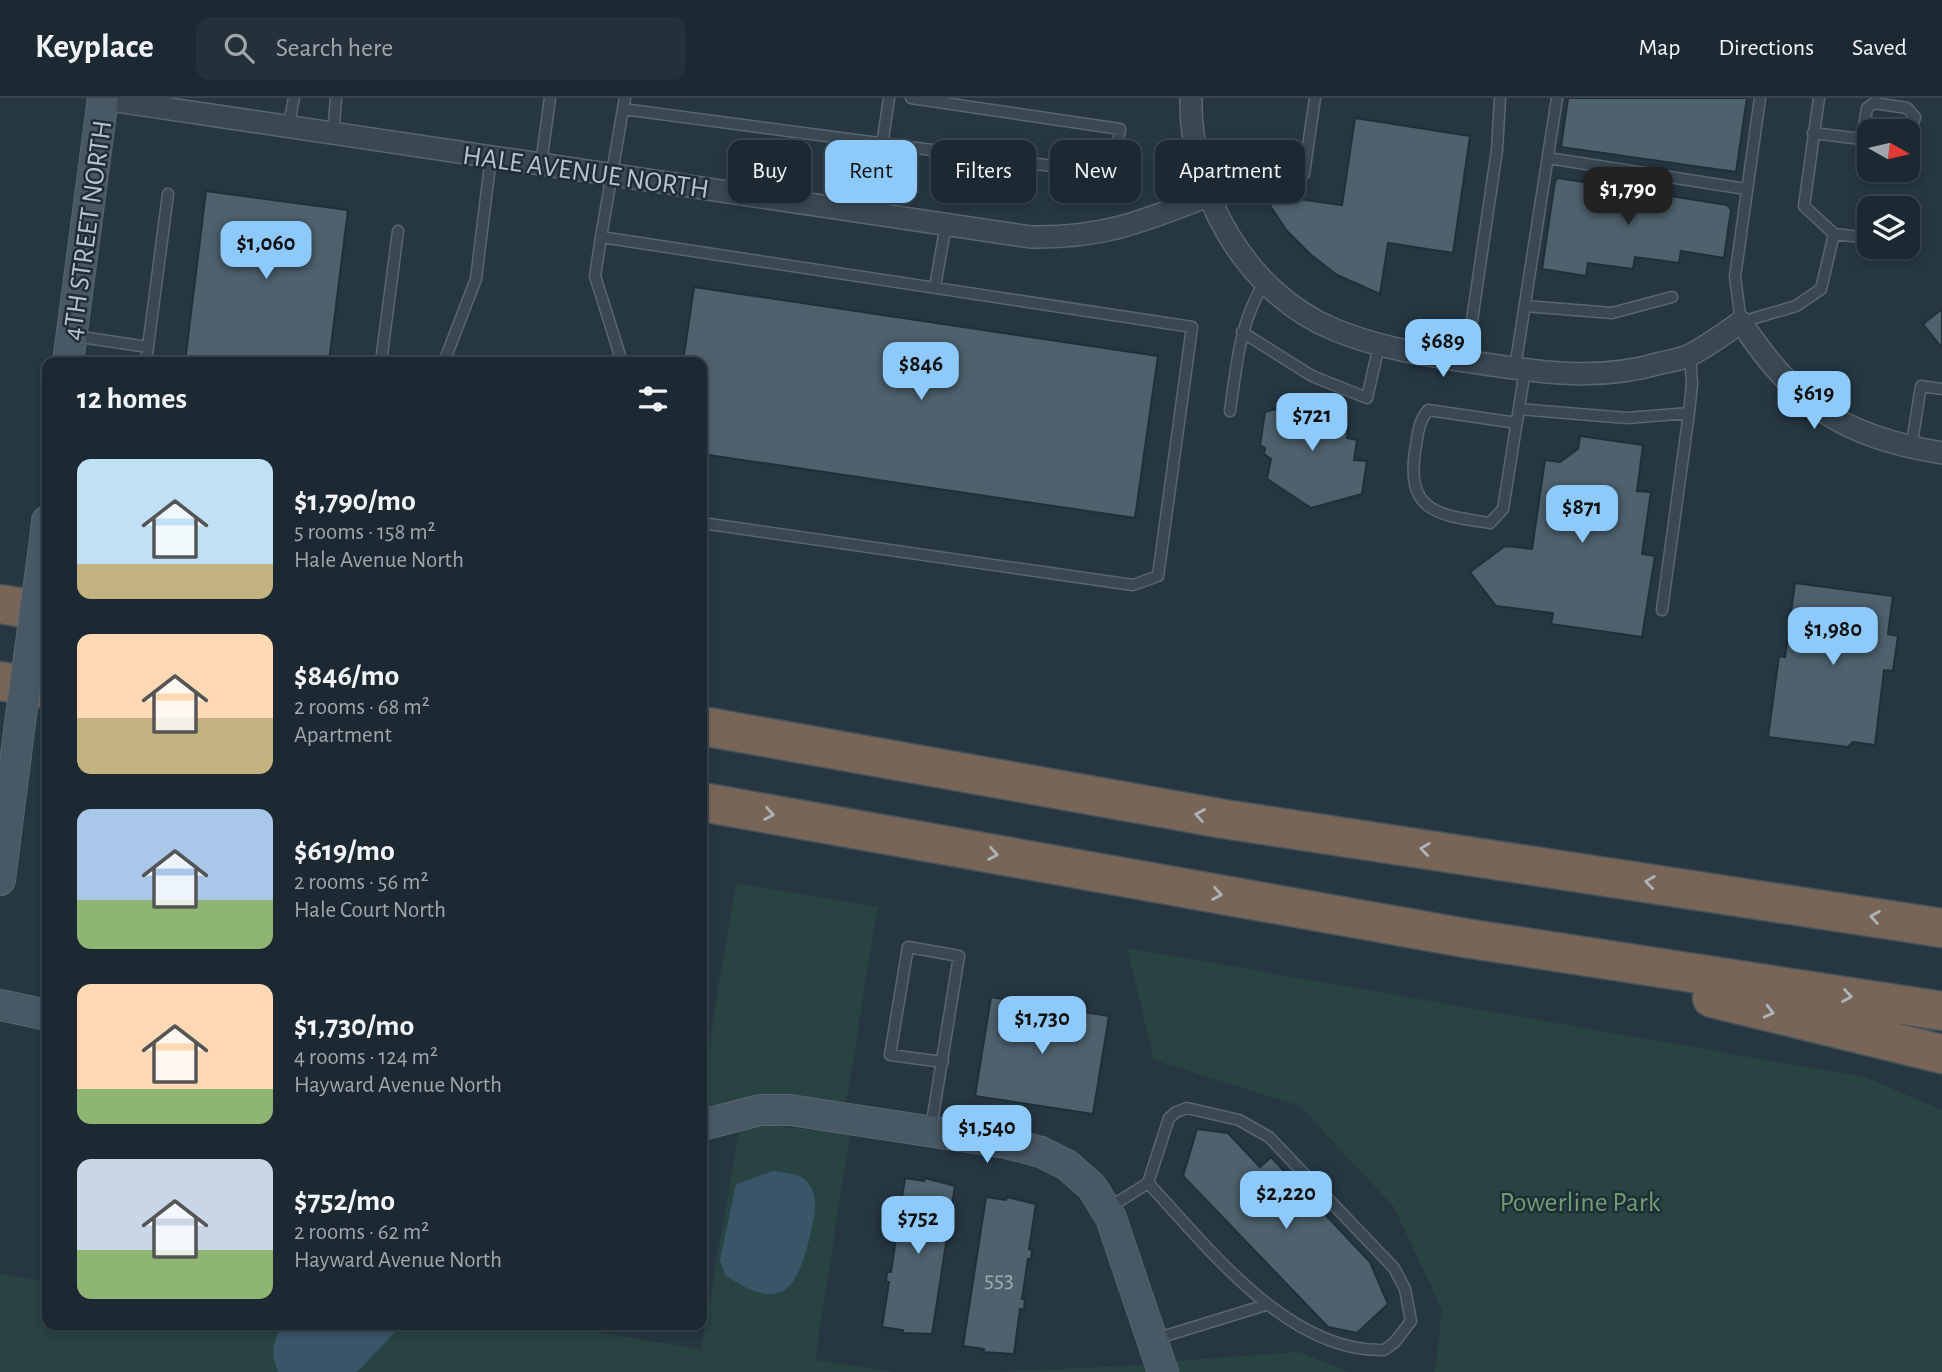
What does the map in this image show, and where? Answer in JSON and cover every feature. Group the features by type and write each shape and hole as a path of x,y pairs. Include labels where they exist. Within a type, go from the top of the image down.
{"highway":[{"path":"0,604 42,611"},
{"path":"0,681 42,688"},
{"path":"707,727 1224,819 1942,928"},
{"path":"707,803 1465,938 1942,1011"},
{"path":"1465,938 1942,1054"}],"street":[{"path":"1191,98 1194,140"},
{"name":"HALE AVENUE NORTH","path":"103,99 1031,237 1067,238 1105,233 1189,203"},
{"name":"4TH STREET NORTH","path":"75,350 103,99"},
{"path":"1212,203 1225,230 1265,281 1294,305 1330,328 1379,345 1520,369 1595,376 1629,373 1690,355 1741,322 1769,364 1811,405 1874,439 1942,453"},
{"path":"0,880 42,563"},
{"path":"0,1005 42,1014"},
{"path":"707,1124 756,1111 779,1109 1006,1143 1050,1156 1082,1177 1107,1209 1163,1372"}],"lane":[{"path":"288,128 294,98"},
{"path":"333,135 336,98"},
{"path":"541,164 550,98"},
{"path":"882,140 889,98"},
{"path":"911,98 1120,129 1113,174 917,148"},
{"path":"1305,167 1315,98"},
{"path":"1466,361 1497,150 1500,98"},
{"path":"1517,423 1428,410 1420,420 1411,476 1414,490 1438,515 1490,523 1503,509 1517,423 1519,409 1525,306 1557,98"},
{"path":"1760,98 1735,277 1741,322 1796,306 1821,289 1834,234"},
{"path":"1819,98 1804,206 1834,234 1857,237"},
{"path":"620,357 595,276 624,103 863,140"},
{"path":"1867,119 1867,108 1874,103 1907,108 1914,119"},
{"path":"1813,133 1857,139"},
{"path":"446,357 475,279 491,157"},
{"path":"1548,158 1746,189"},
{"path":"147,357 168,194"},
{"path":"872,213 873,203"},
{"path":"935,287 946,224"},
{"path":"382,357 398,231"},
{"path":"601,237 1192,327 1158,576 1133,585 707,524"},
{"path":"1230,411 1242,332 1249,309 1265,281"},
{"path":"1525,306 1612,313 1672,297"},
{"path":"1242,332 1312,376 1367,398 1379,345"},
{"path":"75,350 148,347"},
{"path":"1662,610 1689,413 1692,383 1690,355"},
{"path":"1911,448 1921,386 1942,389"},
{"path":"1519,409 1627,418 1689,413"},
{"path":"931,1131 943,1062 958,956 908,947 890,1055 943,1062"},
{"path":"1107,1209 1148,1183 1169,1118 1176,1112 1187,1108 1239,1120 1269,1137 1394,1268 1405,1289 1411,1321 1394,1343 1384,1350 1352,1349 1317,1337 1266,1305 1148,1183"},
{"path":"1153,1340 1266,1305"}],"green space":[{"path":"736,883 878,907 846,1102 772,1094 707,1108 707,1057"},
{"name":"Powerline Park","path":"1127,948 1865,1077 1942,1110 1942,1372 1435,1372 1442,1310 1394,1207 1300,1106 1154,1060"},
{"path":"767,1125 850,1134 815,1360 894,1372 0,1372 0,1274 42,1281 42,1330 589,1330 701,1350 704,1330 707,1330 707,1315 739,1131"},
{"path":"1299,1352 1349,1372 1179,1372 1175,1361"},
{"path":"1144,1365 1146,1372 995,1372"}],"water":[{"path":"773,1171 792,1174 805,1180 812,1190 815,1203 809,1240 797,1274 781,1292 771,1294 743,1286 725,1275 720,1260 736,1184"},
{"path":"281,1330 397,1330 357,1372 278,1372 274,1359 277,1336"}],"building":[{"path":"1568,98 1747,98 1736,172 1561,147"},
{"path":"1355,118 1470,136 1453,253 1388,243 1380,294 1337,275 1310,254 1287,231 1268,203 1305,203 1305,200 1342,205"},
{"path":"1558,178 1727,205 1731,210 1724,258 1681,251 1679,263 1635,257 1633,269 1588,263 1586,276 1542,269 1555,181"},
{"path":"206,191 348,210 330,357 186,357"},
{"path":"694,287 1158,356 1135,518 707,455 707,357 684,357"},
{"path":"1942,309 1942,348 1923,324"},
{"path":"1316,398 1349,420 1347,438 1357,440 1354,460 1367,461 1362,494 1311,508 1267,479 1271,459 1264,454 1265,448 1260,445 1265,412"},
{"path":"1580,436 1643,445 1637,491 1651,492 1642,554 1655,556 1642,637 1551,624 1553,613 1496,606 1470,572 1505,546 1532,549 1545,460 1560,462 1578,449"},
{"path":"1795,583 1893,596 1888,634 1898,636 1893,671 1884,670 1875,745 1853,742 1848,747 1768,737 1779,656 1785,657"},
{"path":"991,997 1109,1016 1093,1114 975,1096"},
{"path":"1197,1129 1228,1133 1260,1167 1271,1157 1370,1262 1388,1304 1357,1333 1328,1327 1183,1176"},
{"path":"905,1178 924,1181 925,1178 955,1186 932,1334 902,1333 903,1330 882,1327 889,1282 886,1282 887,1272 891,1272 897,1232 894,1232 895,1222 898,1223"},
{"path":"986,1197 1006,1200 1007,1197 1036,1204 1029,1249 1032,1250 1031,1259 1028,1259 1022,1299 1025,1299 1024,1310 1020,1309 1014,1354 983,1352 984,1349 963,1346"}]}
